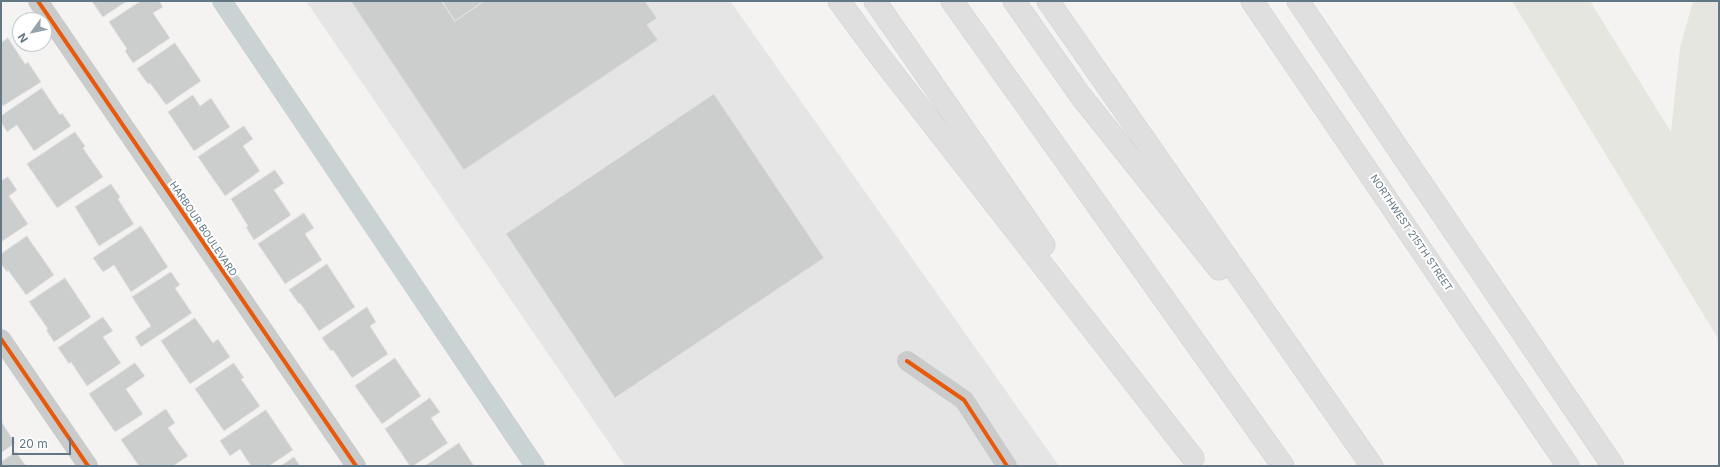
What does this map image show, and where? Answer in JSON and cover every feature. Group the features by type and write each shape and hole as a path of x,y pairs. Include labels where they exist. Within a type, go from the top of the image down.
{"main road":[{"path":"839,1 878,54 1196,462"},
{"path":"875,1 1196,462"},
{"path":"952,1 1283,466"},
{"path":"1014,1 1080,95 1172,212 1329,403"},
{"path":"1048,1 1372,466"},
{"name":"NORTHWEST 215TH STREET","path":"1252,1 1568,466"},
{"path":"1298,1 1613,466"}],"street":[{"name":"HARBOUR BOULEVARD","path":"38,1 356,466"},
{"path":"1,339 88,466"},
{"path":"907,361 964,400 1007,466"}],"shaded area":[{"path":"306,1 730,1 1059,466 625,466"},
{"path":"1512,1 1590,1 1671,132 1680,48 1693,1 1719,1 1719,340"}],"building":[{"path":"92,1 127,1 103,17"},
{"path":"141,1 159,1 163,7 153,13 170,38 133,63 125,51 127,49 109,22"},
{"path":"351,1 442,1 455,21 484,1 645,1 657,18 647,25 658,40 464,170"},
{"path":"442,1 484,1 455,21"},
{"path":"8,38 12,44 12,52 17,52 25,64 28,62 41,82 3,106 1,103 1,43"},
{"path":"175,43 201,81 166,105 150,83 148,84 137,69"},
{"path":"42,88 60,115 62,113 71,126 34,151 17,125 7,132 1,122 1,116"},
{"path":"714,94 824,258 615,398 506,234"},
{"path":"193,95 200,106 211,98 230,127 194,151 168,112"},
{"path":"244,126 253,139 243,146 260,171 225,196 198,157"},
{"path":"75,132 85,146 83,148 103,177 57,208 27,164"},
{"path":"275,170 284,183 274,190 291,215 254,240 246,227 248,226 231,199"},
{"path":"8,177 17,190 9,196 28,224 1,242 1,181"},
{"path":"111,184 120,197 118,199 134,224 99,246 75,207"},
{"path":"304,213 314,228 305,234 322,260 285,284 258,244"},
{"path":"141,226 168,267 131,292 114,265 103,272 93,258"},
{"path":"27,236 54,275 26,295 8,270 7,272 1,264 1,254"},
{"path":"327,264 355,307 319,331 300,303 299,304 289,290"},
{"path":"171,272 180,285 175,288 192,313 141,347 135,337 151,326 132,297"},
{"path":"65,278 91,317 54,342 46,330 48,329 29,302"},
{"path":"367,307 376,322 370,326 388,354 352,378 333,350 331,351 322,338"},
{"path":"103,317 113,331 103,337 121,363 87,386 71,362 69,364 58,348"},
{"path":"195,318 213,343 218,339 230,357 190,384 161,341"},
{"path":"395,358 421,396 382,424 355,386"},
{"path":"135,363 145,376 126,389 143,414 115,432 89,394"},
{"path":"234,363 244,378 241,379 260,406 224,431 195,389"},
{"path":"430,398 440,412 431,418 448,443 413,466 410,466 385,429"},
{"path":"166,409 175,423 168,428 188,456 173,466 139,466 121,440"},
{"path":"266,410 293,450 269,466 251,466 240,449 230,456 220,441"},
{"path":"1,421 15,443 1,453"},
{"path":"459,443 474,466 425,466"},
{"path":"16,452 26,466 1,466 1,462"},
{"path":"294,457 300,466 281,466"}],"waterway":[{"path":"222,1 535,466"}],"cycle path":[{"path":"38,1 356,466"},
{"path":"1,339 88,466"},
{"path":"907,361 964,400 1007,466"}]}
